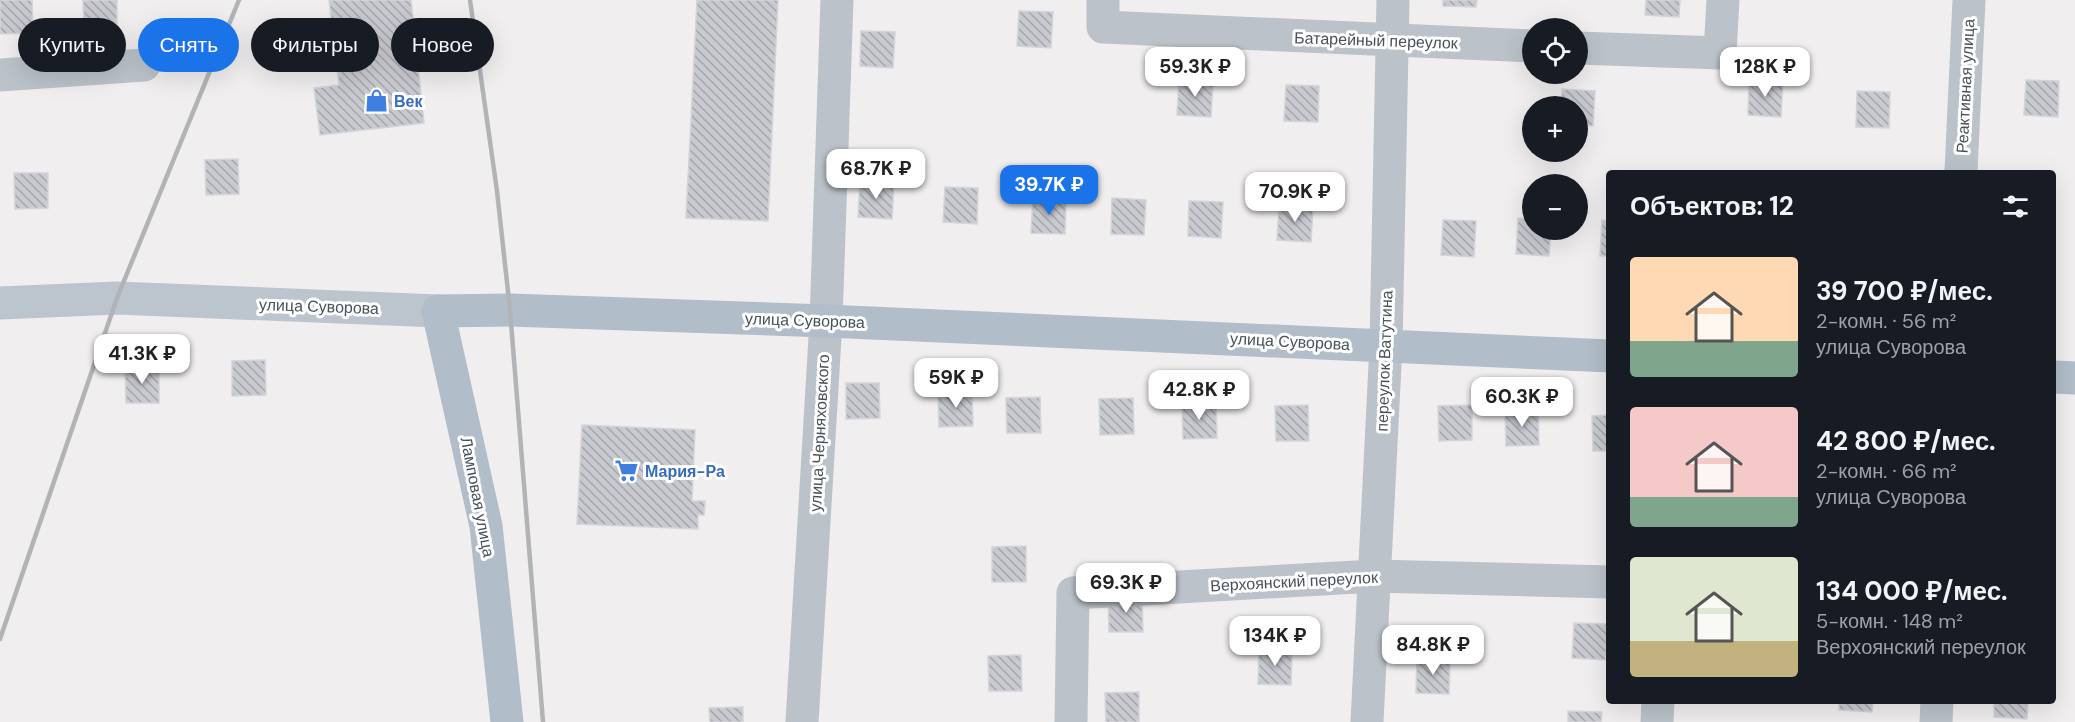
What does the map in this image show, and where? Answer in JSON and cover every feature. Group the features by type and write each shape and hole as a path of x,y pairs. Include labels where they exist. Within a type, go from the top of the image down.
{"main road":[{"name":"улица Суворова","path":"438,311 510,310 826,321 1606,356"},
{"name":"Ламповая улица","path":"438,311 486,526 507,722"},
{"path":"2056,377 2075,378"}],"street":[{"name":"улица Черняховского","path":"802,722 826,321 837,0"},
{"name":"Батарейный переулок","path":"1103,0 1102,27 1522,46"},
{"name":"переулок Ватутина","path":"1367,722 1386,345 1393,0"},
{"path":"1588,48 1720,52 1723,0"},
{"name":"Реактивная улица","path":"1961,170 1969,0"},
{"path":"0,75 138,65"},
{"name":"улица Суворова","path":"0,303 117,298 438,311"},
{"name":"Верхоянский переулок","path":"1071,722 1073,592 1374,576 1606,582"},
{"path":"1657,722 1658,704"},
{"path":"1936,704 1936,722"}],"building":[{"path":"0,0 32,0 33,18 18,18 18,33 0,34"},
{"path":"83,0 117,0 117,18 84,18"},
{"path":"329,0 411,0 413,18 391,18 391,72 419,72 424,123 320,135 314,88 339,85 337,72 379,72 379,18 331,18"},
{"path":"697,0 778,0 768,221 686,218"},
{"path":"1443,0 1477,0 1476,7 1443,6"},
{"path":"1646,0 1680,0 1679,17 1645,15"},
{"path":"1019,11 1053,12 1051,48 1017,46"},
{"path":"861,31 895,32 893,68 860,66"},
{"path":"1179,79 1213,81 1211,117 1177,115"},
{"path":"1749,79 1783,81 1781,117 1748,115"},
{"path":"2026,80 2059,81 2058,117 2024,115"},
{"path":"1286,85 1319,86 1318,122 1284,121"},
{"path":"1562,89 1595,91 1593,126 1588,126 1588,96 1562,96"},
{"path":"1857,91 1890,92 1889,128 1856,127"},
{"path":"238,159 239,194 206,195 205,160"},
{"path":"14,173 48,173 48,208 15,209"},
{"path":"860,182 894,183 892,219 858,217"},
{"path":"945,187 978,188 977,224 943,222"},
{"path":"1033,197 1066,199 1065,234 1031,233"},
{"path":"1112,198 1146,200 1144,235 1111,234"},
{"path":"1189,201 1223,202 1221,238 1188,236"},
{"path":"1279,205 1313,207 1311,242 1277,240"},
{"path":"1518,218 1522,218 1522,240 1550,240 1549,256 1516,254"},
{"path":"1443,220 1476,221 1474,257 1441,255"},
{"path":"1602,220 1606,220 1606,256 1600,256"},
{"path":"265,360 266,395 232,396 232,361"},
{"path":"159,367 159,403 126,403 125,368"},
{"path":"846,383 879,383 880,418 846,419"},
{"path":"972,391 973,426 939,427 938,392"},
{"path":"1040,397 1041,433 1007,433 1006,398"},
{"path":"1133,398 1134,434 1100,435 1099,399"},
{"path":"1216,402 1217,438 1183,439 1182,403"},
{"path":"1308,405 1309,441 1276,441 1275,406"},
{"path":"1472,405 1472,440 1439,441 1438,406"},
{"path":"1538,409 1539,445 1506,446 1505,410"},
{"path":"1606,415 1606,451 1593,451 1592,416"},
{"path":"582,425 695,430 692,501 705,501 704,515 698,515 698,529 577,524"},
{"path":"1026,546 1026,582 992,582 992,547"},
{"path":"1108,596 1142,596 1143,632 1109,632"},
{"path":"1574,623 1606,624 1606,660 1572,658"},
{"path":"1259,649 1292,649 1291,685 1258,684"},
{"path":"1021,655 1022,691 989,691 988,656"},
{"path":"1417,657 1450,658 1449,694 1416,693"},
{"path":"1139,692 1139,722 1106,722 1105,693"},
{"path":"1839,704 1873,704 1872,712 1839,710"},
{"path":"1994,704 2028,704 2027,719 1994,717"},
{"path":"743,707 743,722 710,722 709,708"},
{"path":"1568,711 1602,712 1601,722 1568,722"}],"railway":[{"path":"0,639 117,298 239,0"},
{"path":"470,0 497,191 510,310 543,722"}],"place":[{"name":"Век","path":"376,101"},
{"name":"Мария-Ра","path":"627,471"}]}
